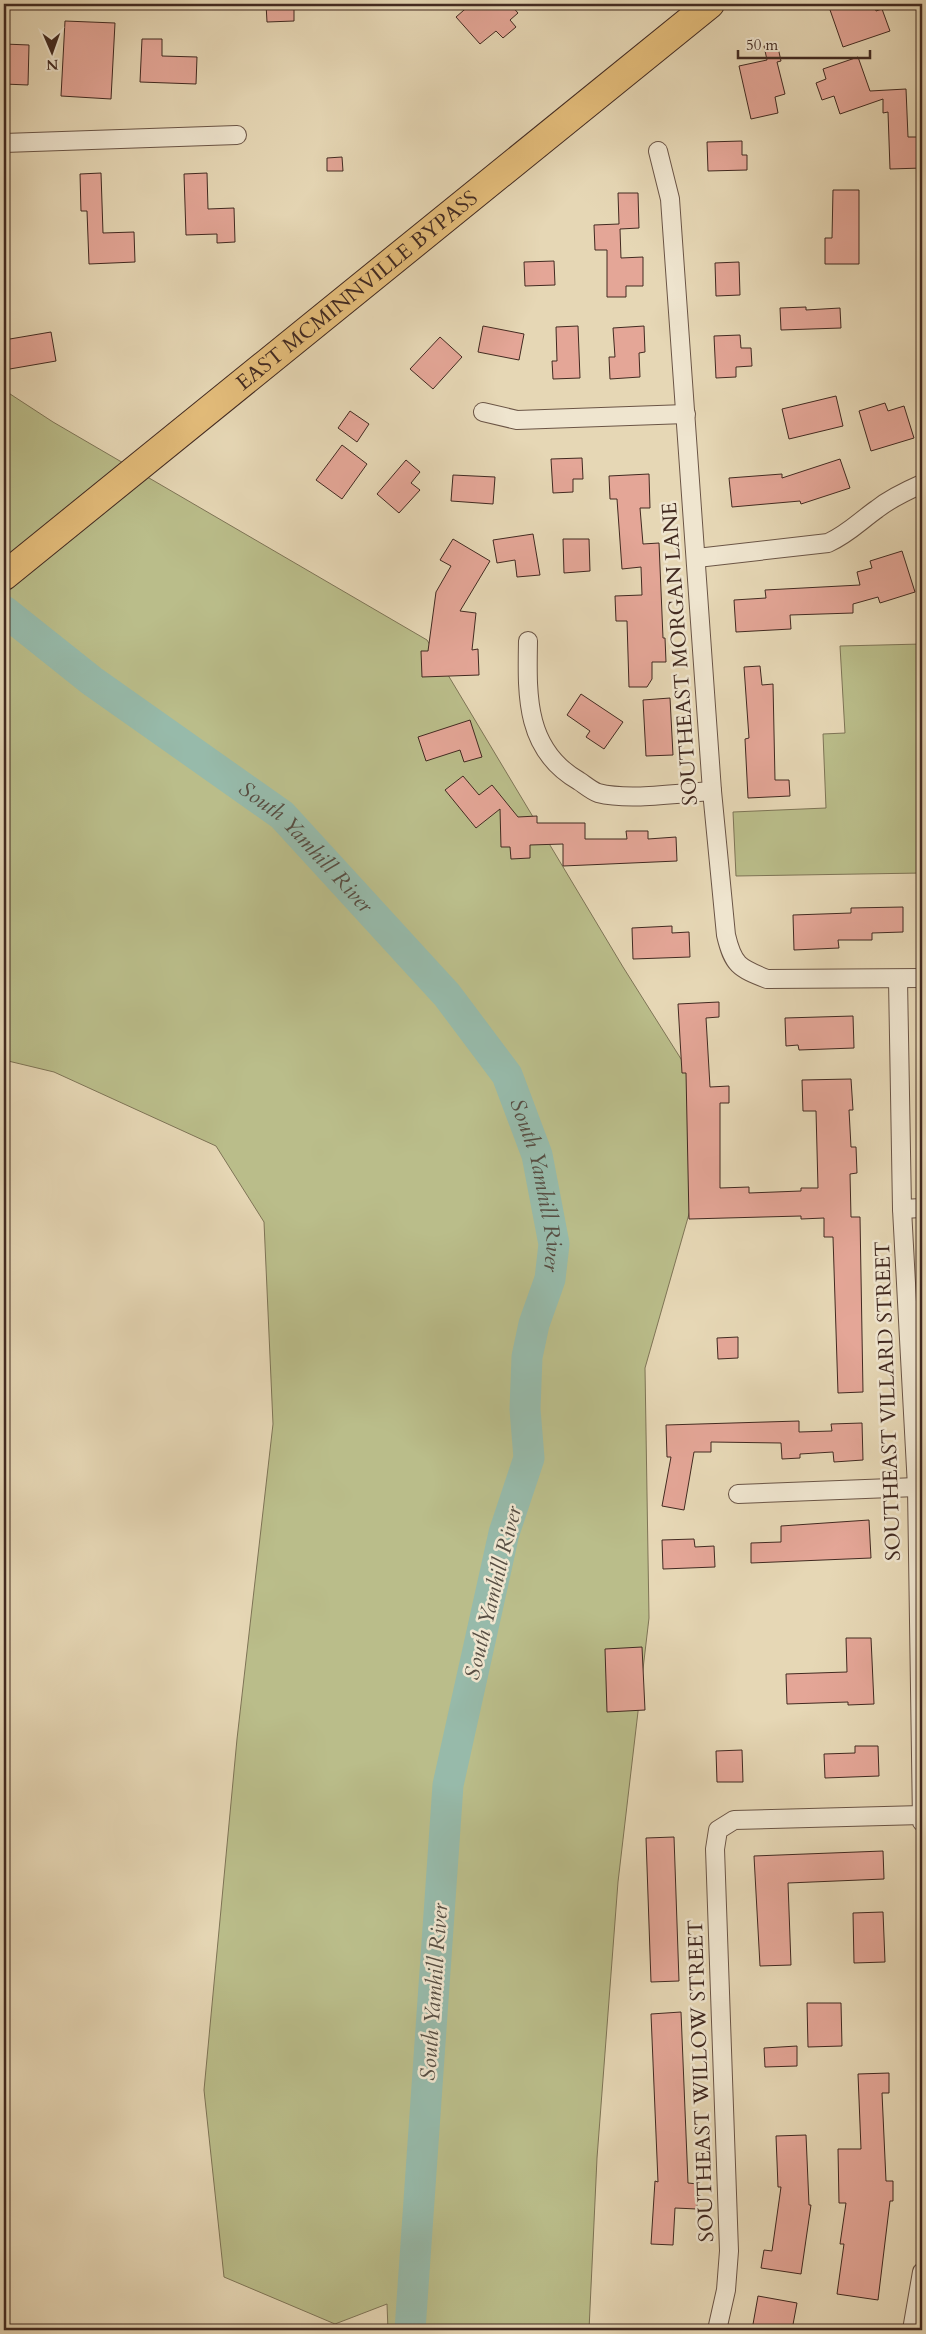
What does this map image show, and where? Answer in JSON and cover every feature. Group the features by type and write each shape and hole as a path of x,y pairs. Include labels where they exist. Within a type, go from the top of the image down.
{"highway":[{"name":"EAST MCMINNVILLE BYPASS","path":"4,576 710,4"}],"street":[{"path":"4,143 237,135"},
{"name":"SOUTHEAST MORGAN LANE","path":"658,151 670,199 697,558 712,791 726,935 731,957 746,970 767,979 922,978"},
{"path":"483,412 517,420 686,414"},
{"path":"697,558 828,543 850,532 875,509 900,493 922,484"},
{"path":"528,641 527,691 531,720 545,752 564,773 598,793 646,796 712,791"},
{"name":"SOUTHEAST VILLARD STREET","path":"898,979 902,1209 917,1487 922,1822"},
{"path":"902,1209 922,1208"},
{"path":"738,1494 917,1487"},
{"name":"SOUTHEAST WILLOW STREET","path":"717,2330 726,2290 729,2251 715,1849 718,1830 734,1820 922,1815"},
{"path":"912,2330 922,2272"}],"green space":[{"path":"4,390 53,422 427,640 623,967 717,1116 645,1368 649,1618 618,1882 597,2158 589,2330 388,2330 387,2304 335,2324 224,2277 204,2090 237,1739 273,1424 264,1222 216,1146 54,1072 4,1060"},
{"path":"922,644 922,873 736,876 733,812 826,808 823,734 845,733 840,646"}],"building":[{"path":"266,4 294,4 294,21 267,22"},
{"path":"471,4 510,4 518,13 510,20 516,27 503,38 496,31 480,44 456,17"},
{"path":"839,4 874,4 876,11 882,9 890,31 843,47 829,7"},
{"path":"65,21 115,23 111,99 61,96"},
{"path":"142,39 162,39 162,56 197,57 196,84 140,82"},
{"path":"777,43 781,61 777,62 785,94 775,97 778,113 751,119 739,66 767,60 764,46"},
{"path":"4,44 29,45 28,85 4,84"},
{"path":"858,57 870,91 906,89 908,137 922,137 922,168 890,169 888,112 883,113 883,99 840,114 834,96 822,100 816,83 826,79 823,69"},
{"path":"742,141 742,155 747,155 747,170 708,171 707,142"},
{"path":"342,157 343,171 327,171 327,158"},
{"path":"101,173 103,233 134,232 135,262 89,264 87,211 81,211 80,174"},
{"path":"207,173 208,209 234,208 235,242 217,243 217,234 186,235 184,174"},
{"path":"833,190 859,190 859,264 825,264 825,238 832,238"},
{"path":"618,193 638,193 639,228 620,229 621,258 643,257 643,286 626,286 626,297 607,297 607,250 595,250 594,225 619,224"},
{"path":"554,261 555,285 525,286 524,262"},
{"path":"739,262 740,295 716,296 715,263"},
{"path":"806,307 806,310 840,308 841,328 781,330 780,308"},
{"path":"483,326 524,334 519,360 478,352"},
{"path":"578,326 580,378 553,379 552,361 557,361 556,327"},
{"path":"644,326 645,352 639,353 640,377 610,379 609,357 615,357 613,328"},
{"path":"51,332 56,361 4,370 4,340"},
{"path":"740,335 741,348 751,348 752,366 736,367 736,377 716,378 714,336"},
{"path":"440,337 462,357 433,389 410,369"},
{"path":"836,396 843,426 789,439 782,409"},
{"path":"885,403 888,411 904,406 914,438 871,451 859,411"},
{"path":"350,411 369,424 357,442 338,428"},
{"path":"342,445 367,464 342,499 316,480"},
{"path":"582,458 583,479 573,479 573,492 553,493 551,459"},
{"path":"840,459 850,488 801,504 800,501 732,507 729,478 782,474 782,478"},
{"path":"406,460 420,472 411,483 420,490 399,513 377,494"},
{"path":"649,474 650,508 640,508 643,544 659,543 663,638 665,638 666,662 652,662 652,679 647,687 629,687 627,621 616,621 615,596 642,595 641,567 622,569 617,499 610,499 609,476"},
{"path":"453,475 495,477 493,504 451,501"},
{"path":"533,534 540,575 517,577 515,560 497,563 493,540"},
{"path":"453,539 490,561 460,611 476,613 472,650 478,649 479,675 422,677 421,651 428,651 436,592 451,566 440,560"},
{"path":"563,539 589,539 590,571 564,573"},
{"path":"902,551 915,592 880,603 878,597 853,604 853,613 790,615 791,629 736,632 734,600 766,598 765,590 860,585 857,572 872,568 870,561"},
{"path":"760,666 762,685 773,684 775,780 789,780 790,796 748,798 745,739 749,738 744,667"},
{"path":"581,694 623,722 604,749 586,737 590,731 567,715"},
{"path":"670,698 673,755 646,756 643,700"},
{"path":"470,720 482,757 464,762 460,750 426,761 418,737"},
{"path":"463,776 479,795 492,785 518,817 537,816 537,823 585,823 585,839 627,839 626,831 648,831 648,839 676,837 677,861 563,866 563,844 530,845 530,858 511,859 510,847 501,847 500,809 476,828 445,790"},
{"path":"903,907 903,932 872,933 872,940 838,940 839,948 794,950 793,915 851,913 851,908"},
{"path":"672,926 672,933 689,932 690,957 633,959 632,928"},
{"path":"719,1002 719,1017 706,1018 710,1087 729,1086 729,1103 720,1103 720,1188 749,1187 749,1193 801,1191 801,1188 818,1188 816,1111 803,1111 802,1080 851,1079 853,1110 849,1110 851,1147 856,1147 857,1173 850,1174 851,1217 860,1217 863,1392 838,1393 833,1237 824,1237 824,1218 801,1219 801,1216 689,1219 686,1073 682,1073 678,1004"},
{"path":"853,1016 854,1048 799,1050 798,1045 786,1046 785,1018"},
{"path":"738,1337 738,1358 718,1359 717,1338"},
{"path":"799,1421 799,1432 832,1431 831,1424 862,1423 863,1460 834,1462 833,1452 800,1454 800,1458 782,1459 781,1443 711,1442 711,1452 694,1452 684,1510 662,1506 671,1457 667,1457 666,1425"},
{"path":"869,1520 871,1558 751,1563 751,1543 781,1542 781,1526"},
{"path":"694,1539 695,1547 714,1546 715,1567 663,1569 662,1540"},
{"path":"846,1638 871,1638 874,1704 848,1705 848,1702 787,1704 786,1674 847,1672"},
{"path":"642,1647 645,1710 607,1712 605,1649"},
{"path":"855,1746 878,1746 879,1776 825,1778 824,1754 855,1753"},
{"path":"742,1750 743,1782 717,1782 716,1751"},
{"path":"674,1837 679,1981 651,1982 646,1838"},
{"path":"883,1851 884,1879 788,1883 791,1965 760,1966 754,1856"},
{"path":"883,1912 885,1962 854,1963 853,1913"},
{"path":"807,2003 841,2003 842,2046 808,2047"},
{"path":"681,2012 688,2183 698,2184 697,2209 675,2208 673,2245 651,2244 655,2181 658,2182 651,2014"},
{"path":"797,2046 797,2066 765,2067 764,2048"},
{"path":"889,2073 889,2093 882,2093 886,2181 893,2181 893,2201 890,2201 878,2300 837,2294 844,2244 840,2244 846,2203 839,2203 838,2149 861,2149 858,2074"},
{"path":"806,2135 809,2205 811,2205 801,2274 761,2268 764,2250 772,2251 781,2187 778,2187 776,2136"},
{"path":"758,2296 797,2303 792,2330 752,2330"}],"waterway":[{"name":"South Yamhill River","path":"4,611 92,681 282,815 447,995 507,1075 537,1155 554,1244 550,1279 534,1324 527,1357 525,1409 529,1458 504,1533 448,1785 410,2330"}]}
